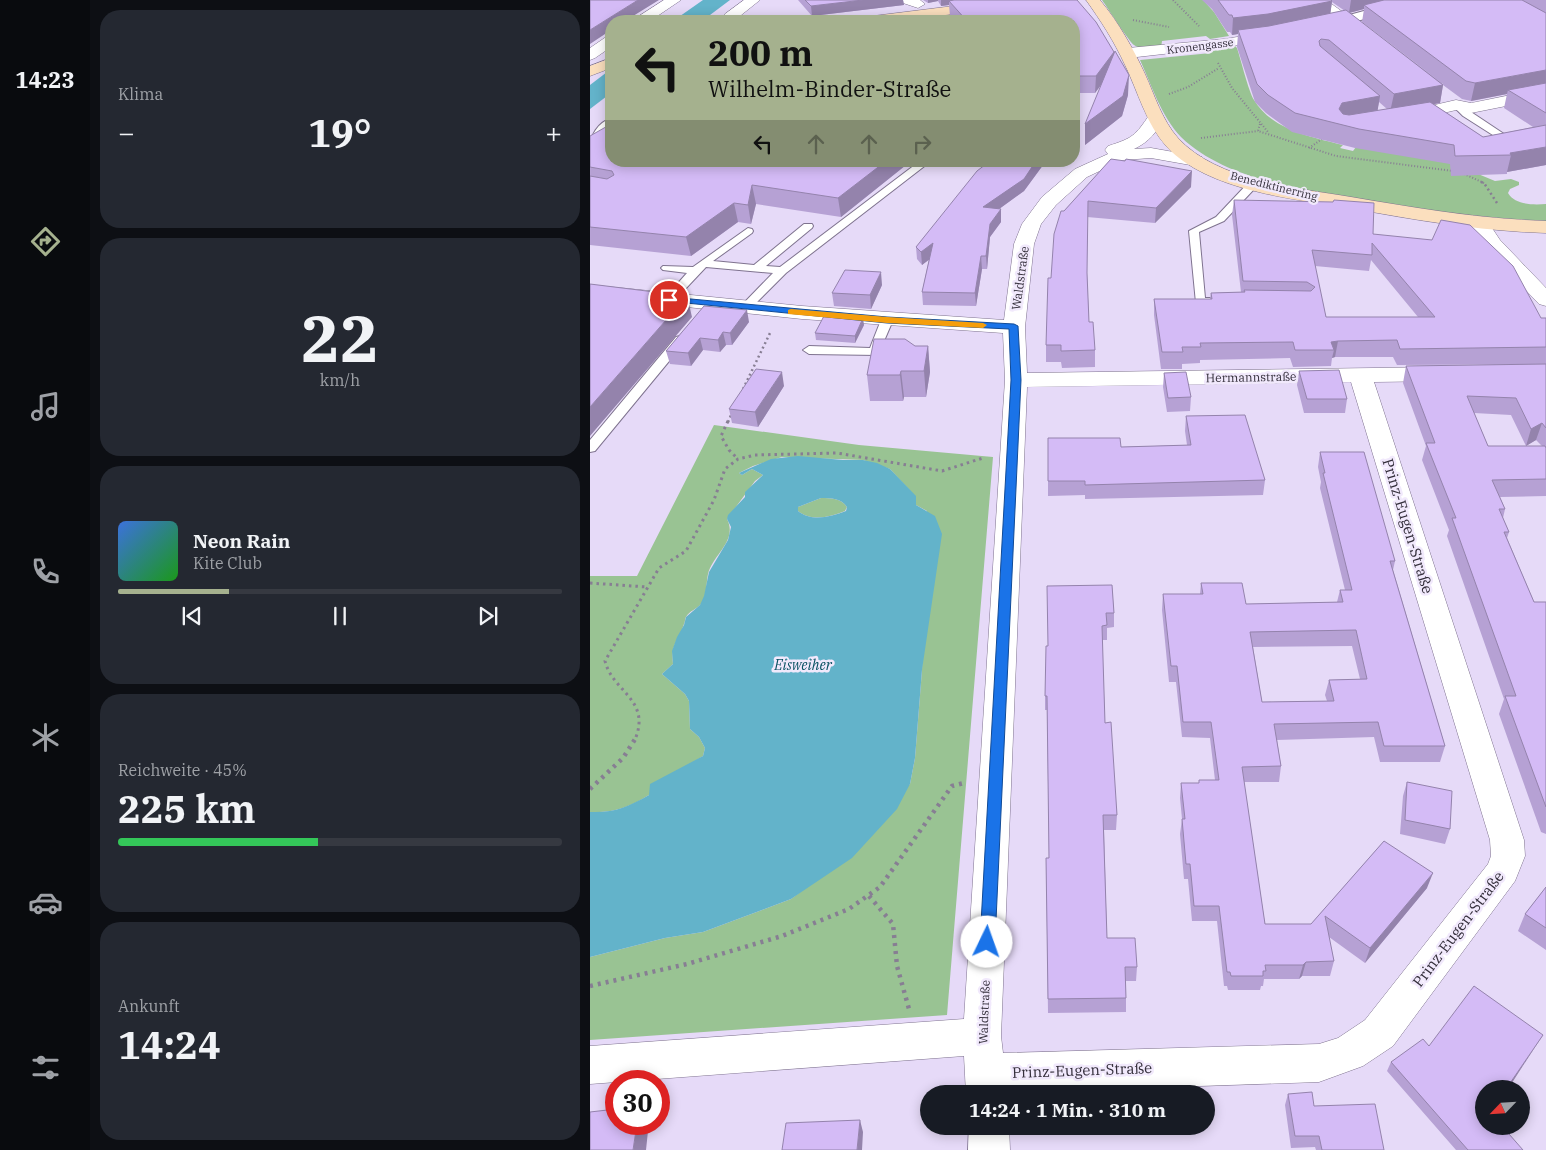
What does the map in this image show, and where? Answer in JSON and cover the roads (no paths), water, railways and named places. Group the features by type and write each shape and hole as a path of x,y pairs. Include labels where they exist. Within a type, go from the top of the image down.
{"main road":[{"path":"986,6 1004,0"},
{"path":"896,15 922,10 986,6 1003,7 1061,0"},
{"name":"Benediktinerring","path":"1093,0 1128,53 1156,118 1173,143 1196,161 1238,180 1299,194 1396,212 1480,223 1546,227"},
{"path":"590,56 605,59"},
{"path":"590,71 605,63"}],"street":[{"path":"650,15 674,0"},
{"path":"733,15 753,0"},
{"path":"1317,0 1380,45"},
{"path":"1327,24 1418,0"},
{"name":"Kronengasse","path":"1128,53 1225,43 1291,32"},
{"path":"590,56 605,45"},
{"path":"1392,120 1456,105 1471,108 1546,93"},
{"path":"1443,95 1456,105"},
{"name":"Waldstraße","path":"1081,173 1086,165 1097,156 1140,140 1150,132 1156,118"},
{"name":"Waldstraße","path":"985,1083 982,1036 1016,380 1014,326 1024,244 1032,224 1049,201 1081,173 1105,161 1134,153 1151,153 1196,161"},
{"path":"1480,223 1493,244 1546,300"},
{"path":"590,291 669,300 706,309 746,308 887,320 1014,326"},
{"name":"Hermannstraße","path":"1016,380 1468,373"},
{"name":"Prinz-Eugen-Straße","path":"985,1083 1319,1064 1349,1053 1379,1033 1503,871 1508,856 1506,840 1360,375"},
{"path":"590,1065 982,1036"},
{"path":"989,1135 989,1150"}],"lane":[{"path":"1456,105 1466,114 1513,144"},
{"path":"590,147 605,126"},
{"path":"590,147 604,142"},
{"path":"746,308 755,296 782,271 919,167"},
{"path":"1229,302 1200,301 1194,230 1220,219 1254,184"},
{"path":"756,269 808,226"},
{"path":"669,300 699,266 748,231"},
{"path":"667,268 699,266 782,271"},
{"path":"809,350 874,352 887,320"},
{"path":"590,448 686,333"}],"water":[{"path":"703,0 730,0 710,15 682,15"},
{"path":"605,74 605,98 590,109 590,85"},
{"name":"Eisweiher","path":"798,456 863,460 877,463 890,469 916,496 916,505 935,516 942,534 922,670 915,758 910,784 897,809 852,858 791,899 703,932 665,938 590,957 590,812 614,810 634,803 649,795 650,784 703,756 705,748 699,737 690,729 689,701 685,694 662,674 673,664 672,651 677,637 686,617 700,605 709,572 728,540 731,527 727,519 728,515 745,497 745,492 763,475 752,469 742,475 739,473 771,459","holes":["821,498 836,499 842,502 847,507 846,511 827,517 809,516 798,511 798,507"]}]}
